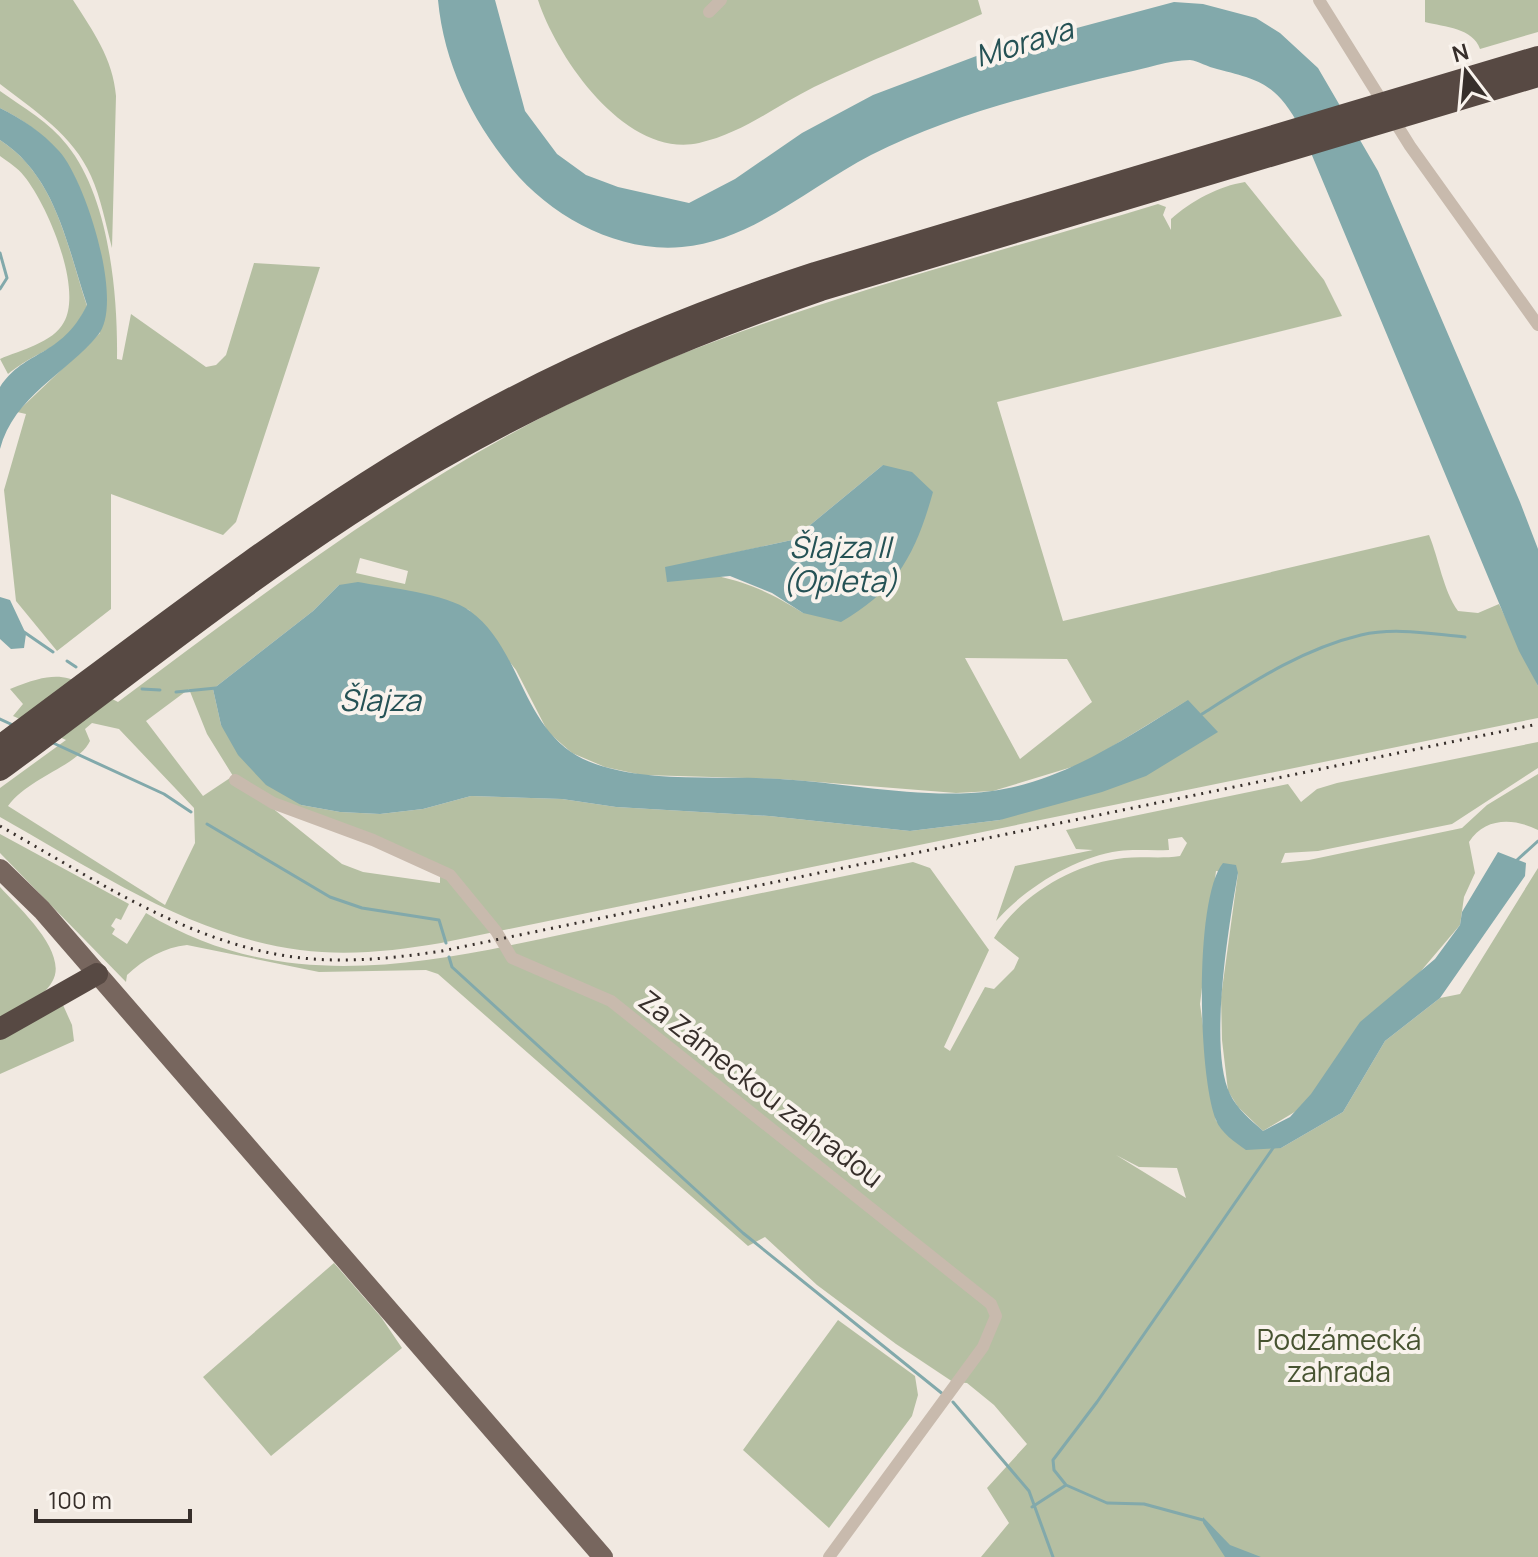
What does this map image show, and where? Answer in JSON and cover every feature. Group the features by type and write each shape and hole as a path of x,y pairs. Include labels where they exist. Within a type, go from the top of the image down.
{"highway":[{"path":"0,770 41,728 93,690 345,519 497,428 600,376 717,327 821,290 1215,162 1403,105 1538,57"},
{"path":"1403,105 1538,76"},
{"path":"0,746 41,728 93,690 164,625 374,477 474,418 591,359 705,311 815,273 1215,162"},
{"path":"0,735 41,728"},
{"path":"0,782 41,728"},
{"path":"0,1029 97,974"}],"main road":[{"path":"0,869 42,910 603,1557"}],"street":[{"path":"709,12 721,0"},
{"path":"1319,0 1410,146 1538,325"},
{"name":"Za Zámeckou zahradou","path":"235,780 273,803 373,840 450,875 496,931 512,958 611,1001 991,1304 996,1316 975,1360 829,1557"}],"green space":[{"path":"0,0 73,0 106,58 116,96 112,248 98,193 83,161 64,136 0,84"},
{"path":"538,0 978,0 982,14 814,87 730,133 699,143 672,144 646,136 621,120 598,99 561,49"},
{"path":"1425,0 1538,0 1538,32 1480,49 1465,33 1425,22"},
{"path":"0,91 60,137 81,166 93,191 102,218 113,276 117,359 122,360 131,314 206,367 216,365 226,355 254,263 320,267 236,522 223,535 111,494 111,609 57,651 16,601 4,490 26,414 17,412 100,333 92,232 74,175 57,150 33,128 0,108"},
{"path":"0,140 19,155 47,193 57,214 87,306 61,340 8,374 0,359 44,341 59,329 69,307 69,289 60,247 43,206 24,176 0,156"},
{"path":"1245,182 1324,280 1342,316 997,402 1063,621 1429,535 1445,584 1458,611 1478,613 1499,604 1538,686 1538,718 441,943 371,952 300,950 220,931 107,879 0,817 0,788 66,740 13,716 23,704 10,689 43,678 66,678 118,702 330,547 439,475 554,411 626,377 700,347 851,295 1158,204 1166,207 1163,215 1171,230 1171,219 1187,206","holes":["883,465 803,613 768,593 737,581 665,568 792,540","360,558 408,571 405,584 356,573","339,585 404,591 469,610 516,670 548,732 572,753 605,767 642,775 780,779 956,793 993,791 1085,763 1188,700 1000,820 910,831 769,816 616,807 562,799 471,796 423,809 380,814 340,812 301,805 221,725 213,689 313,611","965,658 1067,659 1092,702 1020,759","189,689 207,734 233,776 203,796 146,721","92,723 119,729 194,808 195,843 165,905 8,806 28,787 75,758 90,741 85,729","271,807 341,831 440,876 440,883 363,872 342,864"]},
{"name":"Podzámecká zahrada","path":"1538,742 1538,768 1452,824 1318,851 1285,853 1281,863 1462,828 1487,805 1538,774 1538,830 1519,823 1500,822 1483,828 1469,842 1475,873 1464,897 1460,925 1308,1104 1263,1131 1238,1107 1228,1091 1221,997 1238,873 1216,871 1200,1004 1216,1121 1281,1148 1343,1112 1385,1041 1440,998 1460,994 1538,868 1538,1557 981,1557 1009,1523 987,1488 1027,1444 994,1405 967,1383 953,1382 896,1344 817,1285 765,1237 748,1246 438,974 426,970 319,972 187,945 171,948 148,959 127,975 126,982 0,853 0,834 129,904 121,920 116,918 111,926 115,929 112,934 127,944 146,913 203,941 261,958 319,965 377,965 436,959 913,862 930,868 989,950 944,1047 950,1051 985,987 994,989 1014,969 1019,958 994,938 1018,908 1067,874 1105,861 1180,856 1187,843 1182,837 1168,839 1169,850 1119,851 1085,860 1036,886 996,921 1015,866 1093,850 1076,849 1066,830 1288,784 1301,802 1317,789","holes":["1116,1155 1139,1167 1177,1168 1186,1198"]},
{"path":"0,887 40,931 54,958 56,970 52,982 42,994 0,1018"},
{"path":"63,1005 72,1025 74,1041 0,1074 0,1038"},
{"path":"334,1263 381,1317 402,1348 271,1456 203,1377"},
{"path":"838,1320 915,1376 918,1395 912,1416 829,1528 743,1450"}],"water":[{"name":"Morava","path":"438,0 495,0 525,111 557,154 586,175 618,187 689,203 735,179 802,133 873,95 987,52 1174,2 1203,4 1256,18 1280,33 1318,68 1378,171 1520,502 1538,549 1538,686 1519,651 1301,129 1284,102 1267,87 1246,77 1190,60 1165,63 995,106 932,128 871,155 780,210 732,234 707,243 658,247 611,238 588,228 546,202 512,169 484,131 462,90 446,47"},
{"path":"0,108 39,132 59,151 69,166 90,213 104,270 107,297 105,319 98,335 29,400 7,430 0,449 0,387 20,366 66,335 87,305 47,192 19,155 0,140"},
{"name":"Šlajza II (Opleta)","path":"883,465 912,472 933,492 919,534 902,568 877,597 841,622 803,613 772,593 730,576 667,582 665,567 792,540"},
{"name":"Šlajza","path":"358,582 432,595 470,611 499,643 541,721 554,738 587,760 631,773 780,779 913,792 966,793 1019,786 1070,768 1188,700 1218,732 1146,776 1102,792 1000,820 910,831 769,816 616,807 562,799 471,796 423,809 380,814 340,812 301,805 266,785 238,755 221,725 213,689 313,611 339,585"},
{"path":"0,597 10,600 26,634 24,648 11,649 0,639"},
{"path":"1498,852 1526,863 1525,876 1440,998 1385,1041 1343,1112 1281,1148 1246,1150 1225,1133 1218,1125 1210,1098 1205,1066 1202,988 1207,912 1214,882 1223,863 1236,865 1238,873 1222,986 1220,1018 1224,1074 1236,1105 1263,1131 1290,1117 1311,1094 1360,1022 1435,959 1460,925 1462,912"},
{"path":"1203,1517 1230,1545 1261,1557 1225,1557 1203,1523"}],"waterway":[{"path":"0,253 7,278 0,289"},
{"path":"24,632 53,652"},
{"path":"1202,714 1278,668 1339,641 1387,632 1465,637"},
{"path":"67,661 76,667"},
{"path":"176,692 216,688"},
{"path":"142,689 160,690"},
{"path":"0,719 15,726"},
{"path":"51,742 164,794 191,812"},
{"path":"207,824 330,897 362,908 439,920 446,943"},
{"path":"1517,860 1538,841"},
{"path":"449,957 452,967 743,1233 944,1395"},
{"path":"1066,1485 1054,1470 1053,1460 1097,1402 1273,1148"},
{"path":"953,1402 1029,1491 1053,1557"},
{"path":"1032,1507 1066,1485 1107,1503 1144,1504 1203,1520"}],"railway":[{"path":"0,826 108,888 183,925 222,940 302,958 372,959 442,951 1538,724"}]}
